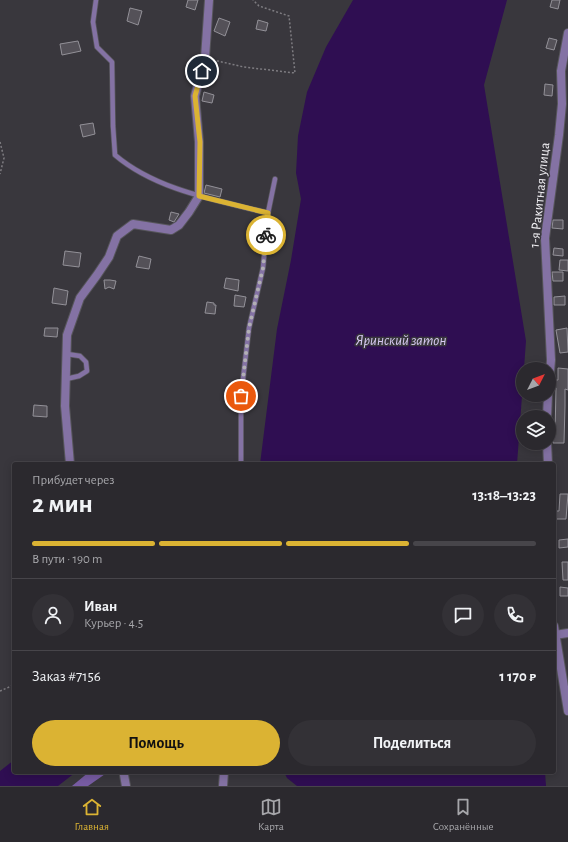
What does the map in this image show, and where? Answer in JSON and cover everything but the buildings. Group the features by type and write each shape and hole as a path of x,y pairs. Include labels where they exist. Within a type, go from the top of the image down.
{"street":[{"path":"70,462 65,406 67,335 80,298 98,275 109,257 117,236 134,224 171,230 179,225 190,212 199,196 200,142 195,96 205,58 209,0"},
{"name":"1-я Ракитная улица","path":"551,362 545,238 562,104 561,71 568,33"},
{"path":"547,450 548,462"},
{"path":"556,635 568,633"},
{"path":"556,641 568,711"},
{"path":"223,786 224,774"},
{"path":"124,776 126,786"}],"lane":[{"path":"96,0 93,22 97,47 112,62 115,155 126,165 145,176 199,196 268,213"},
{"path":"241,462 241,396 249,328 263,268 268,213 274,179"},
{"path":"66,378 79,376 87,370 86,362 80,356 67,354"}],"path":[{"path":"205,58 244,67 295,73 289,16 259,6 253,0"},
{"path":"0,142 4,158 0,174"},
{"path":"0,691 12,686"}],"shaded area":[{"path":"87,774 105,774 88,786 72,786"}],"water":[{"name":"Яринский затон","path":"353,0 507,0 484,85 526,341 524,362 516,362 516,402 522,402 521,410 516,410 517,462 260,462 277,329 291,260 301,199 296,173 298,136 307,92 326,47"},
{"path":"12,762 12,774 73,774 58,786 0,786 0,771"},
{"path":"285,774 545,774 546,786 297,786 287,778"}],"way so far":[{"path":"241,396 249,328 263,268 266,235"}],"route":[{"path":"202,71 195,96 200,142 199,196 268,213 266,235"}]}
